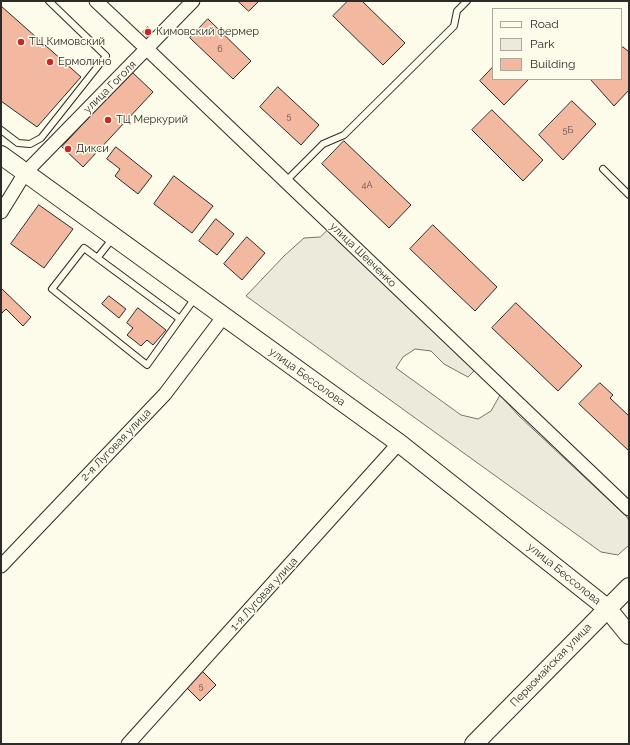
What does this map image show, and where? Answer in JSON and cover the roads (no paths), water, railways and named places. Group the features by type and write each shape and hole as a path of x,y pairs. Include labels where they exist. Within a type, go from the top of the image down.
{"main road":[{"name":"улица Бессолова","path":"1,154 25,173 400,443 607,608 629,635"},
{"name":"Первомайская улица","path":"474,744 629,587"}],"street":[{"name":"улица Шевченко","path":"96,1 629,509"},
{"name":"улица Гоголя","path":"1,212 25,173 148,49 193,1"},
{"name":"2-я Луговая улица","path":"1,566 165,394 224,316"},
{"name":"1-я Луговая улица","path":"128,744 400,443"}],"lane":[{"path":"1,130 18,143 30,144 42,138 106,56 49,1"},
{"path":"286,181 323,144 344,135 454,26 457,11 467,1"},
{"path":"603,169 629,194"},
{"path":"98,257 114,236"},
{"path":"180,319 84,248 52,289 147,365 180,319 196,296"}],"place":[{"name":"Кимовский фермер","path":"148,32"},
{"name":"ТЦ Кимовский","path":"21,42"},
{"name":"Ермолино","path":"50,62"},
{"name":"ТЦ Меркурий","path":"108,120"},
{"name":"Дикси","path":"68,149"}]}
